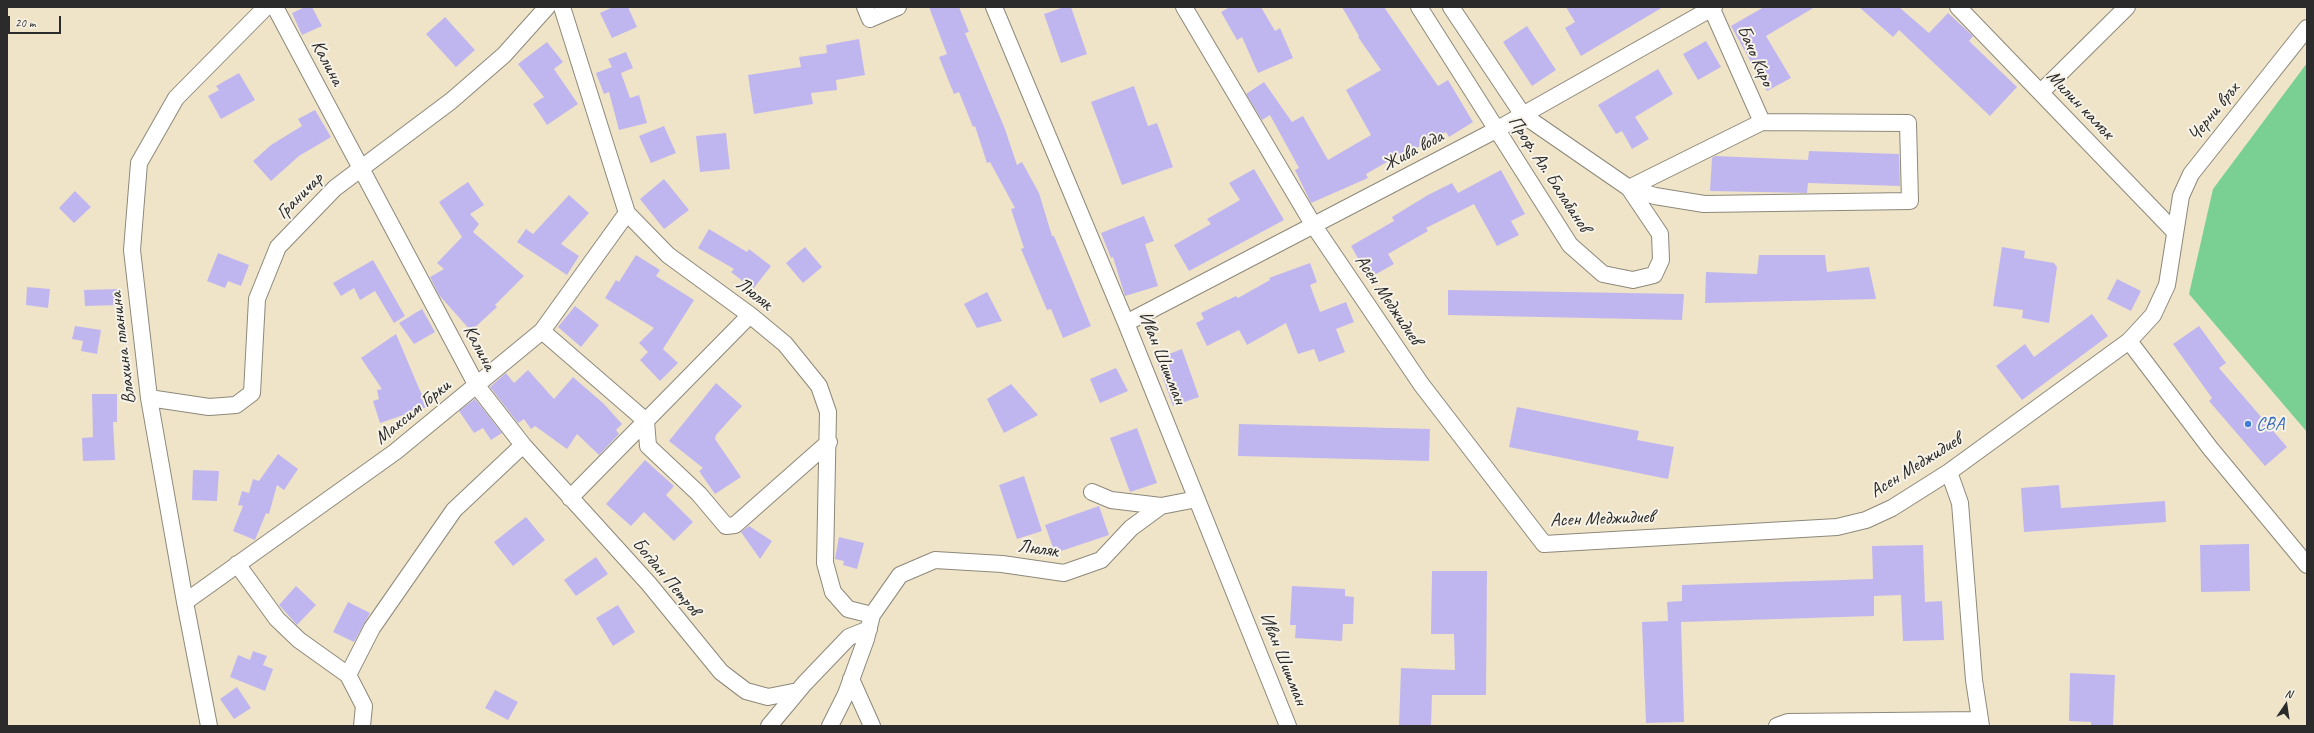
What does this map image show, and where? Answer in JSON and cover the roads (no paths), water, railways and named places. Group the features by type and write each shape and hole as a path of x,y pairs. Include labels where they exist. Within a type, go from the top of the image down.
{"street":[{"name":"Влахина планина","path":"209,726 185,602 149,398 132,250 138,163 176,98 266,7"},
{"name":"Калина","path":"275,7 477,386 523,446"},
{"name":"Граничар","path":"149,398 209,407 236,405 252,393 257,299 278,247 335,188 451,101 504,55 547,7"},
{"name":"Люляк","path":"562,7 627,213 668,255 750,315 785,344 819,386 828,412 829,442 825,491 825,563 833,592 848,609 870,622"},
{"path":"865,7 870,19 898,7"},
{"name":"Иван Шишман","path":"994,7 1126,323 1288,726"},
{"name":"Асен Меджидиев","path":"1184,7 1314,226 1420,384 1544,544 1837,527 1866,520 1892,508 1949,472 2129,341 2153,315 2162,298 2170,271 2174,232"},
{"name":"Проф. Ал. Балабанов","path":"1419,7 1570,245 1602,274 1633,280 1654,275 1661,260 1660,234 1629,188 1522,115 1451,7"},
{"name":"Милин камък","path":"1958,7 2174,232"},
{"path":"2040,92 2127,7"},
{"name":"Жива вода","path":"1126,323 1496,130 1712,8"},
{"name":"Бачо Киро","path":"1712,8 1762,122"},
{"name":"Черни връх","path":"2174,232 2181,196 2191,174 2307,28"},
{"path":"1762,122 1908,123 1910,201 1704,204 1655,196 1629,188 1762,122"},
{"name":"Максим Горки","path":"185,602 396,452 542,331 627,213"},
{"path":"570,498 750,315"},
{"path":"542,331 646,421 648,446 699,494 726,526 735,525 829,442"},
{"path":"2129,341 2210,448 2307,565"},
{"path":"348,675 372,628 454,510 523,446"},
{"name":"Богдан Петров","path":"523,446 649,584 721,672 746,691 768,697 798,692"},
{"path":"1778,726 1788,722 1980,723 1974,680 1960,503 1949,472"},
{"path":"1092,492 1111,500 1161,506"},
{"name":"Люляк","path":"830,726 851,679 870,622 900,575 935,560 1002,564 1064,573 1101,560 1130,528 1161,506 1197,499"},
{"path":"237,564 277,619 299,640 348,675 364,706 362,726"},
{"path":"769,726 849,637 870,622"},
{"path":"851,679 872,726"}],"place":[{"name":"CBA","path":"2248,424"}]}
